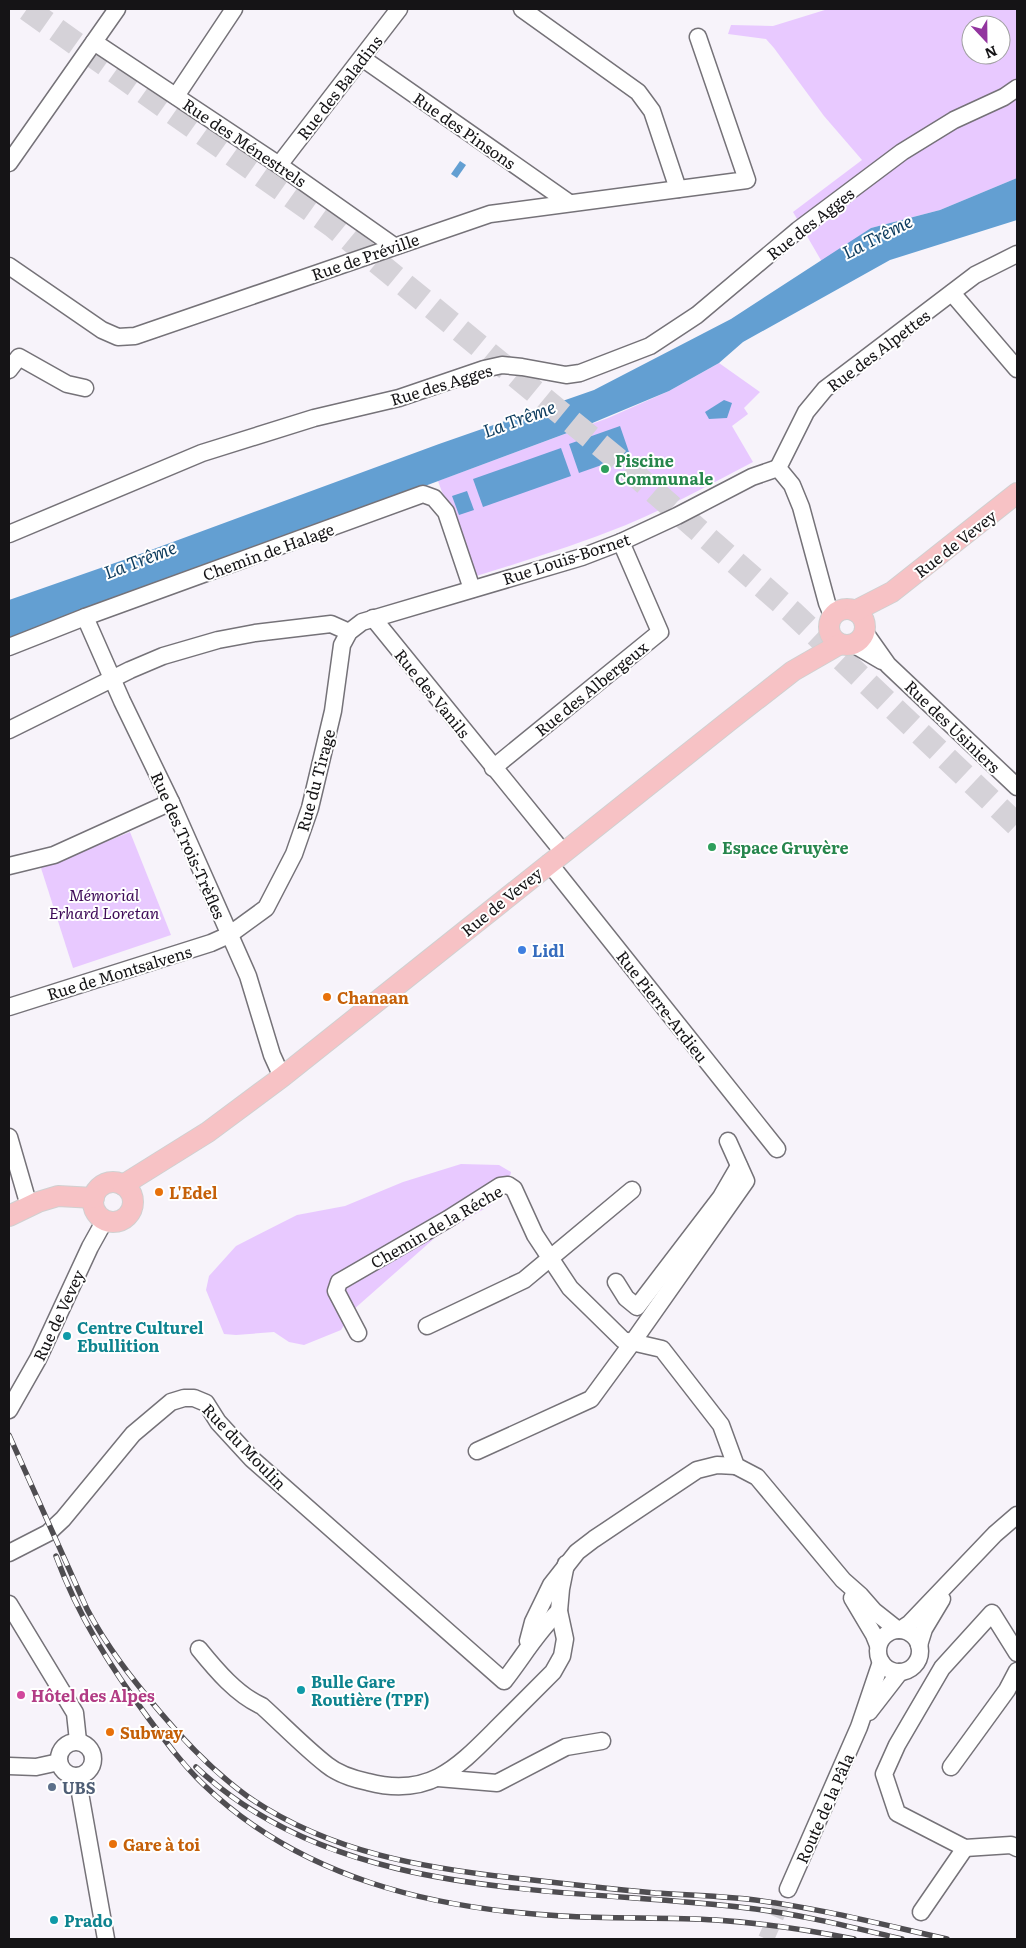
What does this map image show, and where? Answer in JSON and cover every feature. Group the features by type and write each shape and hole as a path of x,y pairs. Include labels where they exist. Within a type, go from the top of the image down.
{"main road":[{"name":"Rue de Vevey","path":"128,1192 282,1077 556,857 849,629 892,592 1017,493"},
{"path":"115,1182 128,1192 130,1212 126,1217 118,1221 105,1220 96,1212 94,1198 96,1191 107,1183 115,1182"},
{"path":"9,1216 45,1199 58,1196 94,1198"}],"street":[{"path":"9,163 117,9"},
{"path":"176,96 234,9"},
{"name":"Rue des Baladins","path":"279,165 399,9"},
{"path":"522,9 638,92 652,111 678,189"},
{"name":"Rue de Préville","path":"9,266 102,330 118,337 135,336 490,214 568,202 747,180 698,37"},
{"name":"Rue des Ménestrels","path":"94,42 279,165 394,246"},
{"name":"Rue des Pinsons","path":"362,58 568,202"},
{"name":"Rue des Agges","path":"9,534 202,454 314,418 399,398 484,369 502,365 566,375 580,373 650,346 697,315 798,230 902,152 954,120 1004,97 1017,88"},
{"name":"Rue des Alpettes","path":"778,468 806,412 825,389 975,275 1017,254"},
{"path":"952,293 1017,369"},
{"path":"9,370 19,357 67,384 85,388"},
{"path":"778,468 792,485 801,507 826,603 849,629"},
{"name":"Rue Louis-Bornet","path":"349,632 362,622 373,618 582,557 678,516 752,477 778,468"},
{"name":"Chemin de Halage","path":"9,647 423,494 434,498 446,512 472,589"},
{"name":"Rue des Albergeux","path":"493,768 660,632 620,542"},
{"name":"Rue des Trois-Trèfles","path":"85,618 112,680 171,802 248,976 272,1056 282,1077"},
{"name":"Rue des Vanils","path":"373,618 493,768 556,857"},
{"path":"9,730 130,670 163,656 218,640 331,624 349,632"},
{"name":"Rue des Usiniers","path":"849,629 1017,787"},
{"name":"Rue du Tirage","path":"229,935 266,908 294,854 310,808 333,712 342,645 349,632"},
{"path":"9,866 54,855 171,802"},
{"name":"Rue Pierre-Ardieu","path":"556,857 777,1149"},
{"name":"Rue de Montsalvens","path":"9,1007 211,944 229,935"},
{"path":"9,1137 29,1206"},
{"path":"616,1282 626,1298 637,1307 717,1212 746,1181 728,1141"},
{"name":"Chemin de la Réche","path":"358,1333 336,1291 339,1282 448,1219 500,1186 508,1185 514,1189 535,1235 570,1288 623,1340 662,1350 721,1425 736,1466"},
{"path":"427,1326 524,1280 632,1190"},
{"path":"477,1451 591,1399 656,1308 717,1212"},
{"name":"Rue de Vevey","path":"9,1410 38,1359 90,1247 105,1220"},
{"path":"643,1299 656,1308"},
{"name":"Rue du Moulin","path":"9,1553 52,1530 134,1434 160,1410 170,1402 184,1398 194,1398 206,1403 218,1422 252,1459 504,1681 516,1666 525,1650"},
{"path":"525,1650 533,1622 551,1585 577,1552 697,1470 717,1465 736,1466 757,1477 842,1580 874,1635 881,1662 889,1670 922,1676 933,1682"},
{"path":"878,1645 886,1634 899,1630 909,1624 1017,1515"},
{"path":"262,1706 328,1765 355,1779 403,1787 421,1784 438,1778 465,1761 553,1672 562,1656 565,1639 559,1611 566,1564"},
{"path":"902,1672 914,1666 919,1659 924,1628 945,1592 963,1568"},
{"path":"842,1580 860,1595 874,1612 899,1630 914,1635 920,1648 932,1663 942,1668"},
{"path":"9,1604 75,1713 78,1741"},
{"path":"525,1650 559,1611"},
{"path":"1015,1844 965,1848 897,1813 884,1774 897,1744 942,1668 992,1613 1017,1653"},
{"name":"Route de la Pâla","path":"788,1889 860,1727 881,1662"},
{"path":"951,1767 1007,1690 1017,1671"},
{"name":"Route de la Pâla","path":"860,1727 902,1672"},
{"path":"78,1741 88,1746 94,1757 91,1768 77,1776 67,1774 60,1766 59,1756 63,1747 78,1741"},
{"path":"438,1778 498,1784 566,1746 602,1742"},
{"path":"9,1766 36,1766 59,1762"},
{"path":"77,1776 106,1939"},
{"path":"921,1912 965,1848"}],"green space":[{"path":"828,9 1017,9 1017,178 940,210 871,228 822,262 793,212 862,160 824,116 766,39 728,34 731,25 773,26"},
{"name":"Piscine Communale","path":"719,363 760,392 744,408 748,414 732,426 753,462 674,503 626,525 531,559 473,577 438,481 608,418 669,391"},
{"name":"Mémorial Erhard Loretan","path":"130,832 171,935 73,968 41,868"},
{"path":"461,1164 499,1165 511,1172 508,1185 491,1205 437,1236 353,1310 341,1330 304,1345 289,1342 274,1332 224,1334 206,1290 209,1276 236,1246 297,1215 345,1206 403,1182"}],"water":[{"path":"460,161 466,165 457,178 451,174"},
{"name":"La Trême","path":"1017,178 1017,220 890,260 743,342 719,363 669,391 578,429 9,641 9,600 132,557 439,444 594,390 731,319 871,228 940,210"},
{"path":"724,400 732,403 727,418 709,419 705,412"},
{"path":"620,426 630,455 579,473 569,444"},
{"path":"561,448 571,476 483,507 473,479"},
{"path":"467,491 474,510 459,515 452,496"}],"tunnel":[{"path":"27,9 333,226 617,459 792,612 1017,825"},
{"path":"766,1939 788,1889"}],"railway":[{"path":"9,1435 87,1609 120,1662 160,1712 201,1757 247,1796 278,1816 311,1832 345,1845 380,1855 451,1870 655,1893 772,1902 847,1916 947,1939"},
{"path":"56,1556 74,1600 96,1641 135,1700 182,1761 204,1785 242,1817 283,1844 326,1865 371,1883 417,1896 465,1906 562,1916 733,1921 785,1927 854,1939"},
{"path":"196,1767 253,1811 317,1843 385,1866 456,1880 530,1890 747,1908 825,1921 902,1939"}],"place":[{"name":"Piscine Communale","path":"605,469"},
{"name":"Espace Gruyère","path":"712,847"},
{"name":"Lidl","path":"522,950"},
{"name":"Chanaan","path":"327,997"},
{"name":"L'Edel","path":"159,1192"},
{"name":"Centre Culturel Ebullition","path":"67,1336"},
{"name":"Bulle Gare Routière (TPF)","path":"301,1690"},
{"name":"Hôtel des Alpes","path":"21,1695"},
{"name":"Subway","path":"110,1732"},
{"name":"UBS","path":"52,1787"},
{"name":"Gare à toi","path":"113,1844"},
{"name":"Prado","path":"54,1920"}]}
